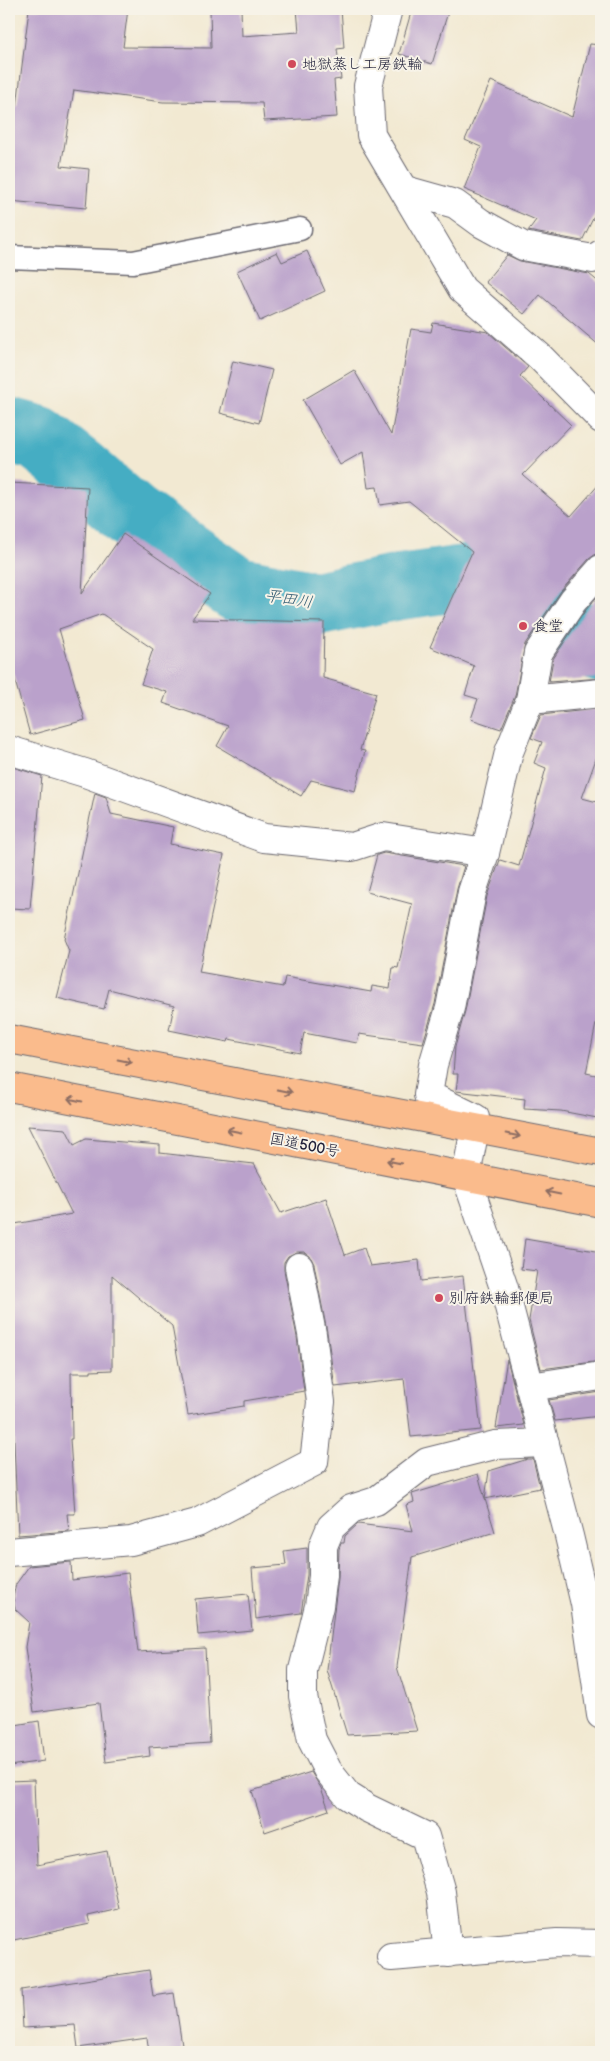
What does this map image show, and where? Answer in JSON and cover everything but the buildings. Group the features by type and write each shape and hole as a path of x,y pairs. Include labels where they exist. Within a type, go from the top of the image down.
{"highway":[{"path":"9,1038 601,1152"},
{"name":"国道500号","path":"9,1087 601,1203"}],"street":[{"path":"388,9 368,86 371,135 462,289 539,356 601,419"},
{"path":"405,190 456,204 481,224 523,246 593,259 601,254"},
{"path":"601,570 573,601 538,653 530,700 509,752 485,854 472,892 450,1008 433,1065 428,1095 475,1118 475,1128 466,1176 504,1288 545,1443 585,1604 601,1715"},
{"path":"530,700 601,693"},
{"path":"9,750 85,773 264,838 352,847 383,837 485,854"},
{"path":"9,1552 131,1540 197,1523 314,1462 320,1402 312,1334 299,1267"},
{"path":"530,1387 601,1376"},
{"path":"448,1953 441,1892 425,1836 366,1808 348,1796 328,1771 312,1740 303,1696 303,1670 319,1606 323,1576 323,1546 331,1527 351,1509 376,1501 427,1462 495,1445 545,1443"},
{"path":"391,1957 558,1943 601,1944"}],"lane":[{"path":"9,257 132,262 300,229"}],"waterway":[{"name":"平田川","path":"9,430 38,438 133,517 237,589 314,604 400,587 465,578 531,601 601,650"}],"place":[{"name":"地獄蒸し工房鉄輪","path":"292,64"},
{"name":"食堂","path":"523,626"},
{"name":"別府鉄輪郵便局","path":"439,1298"}]}
